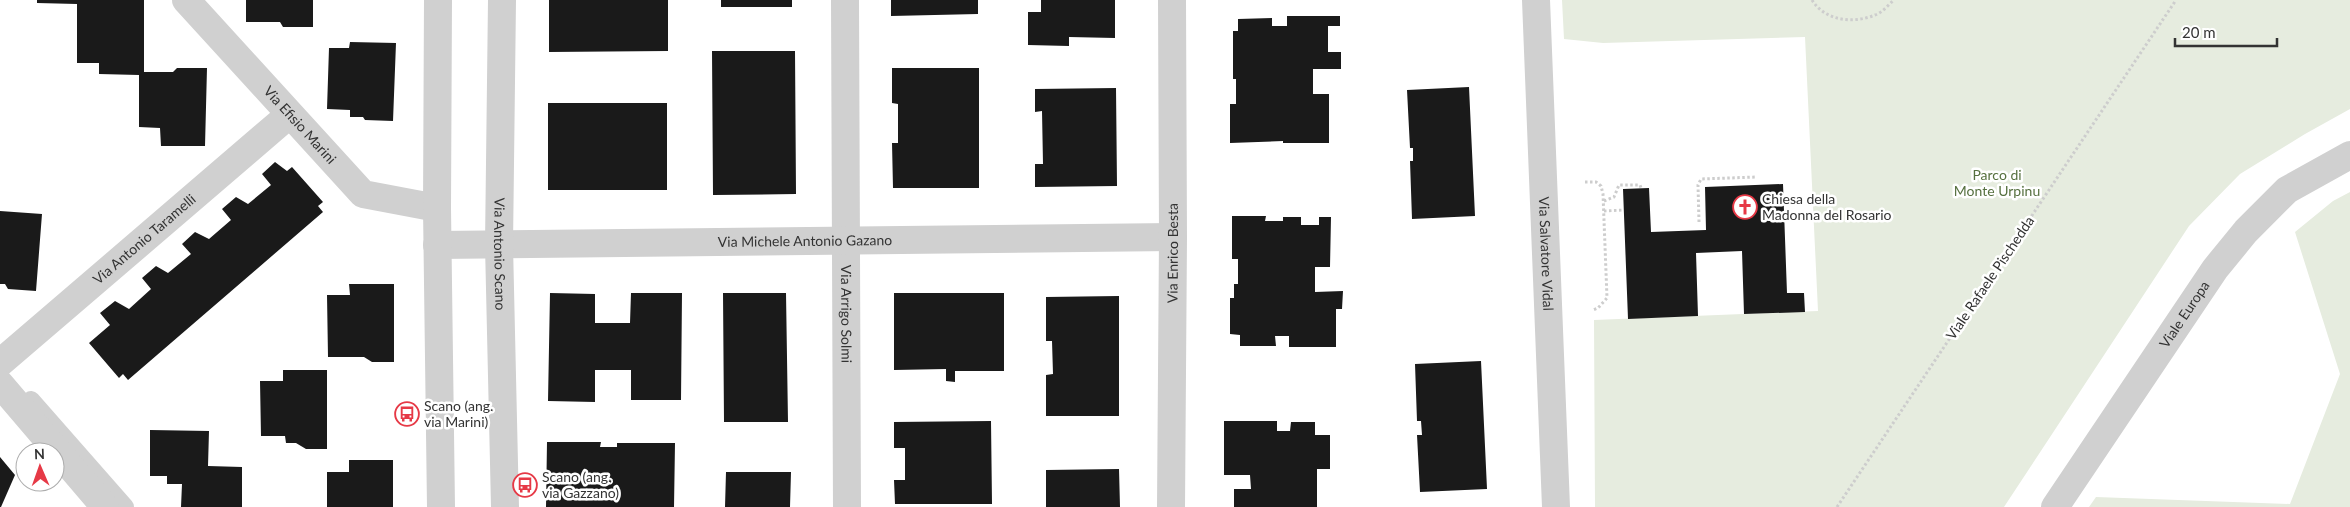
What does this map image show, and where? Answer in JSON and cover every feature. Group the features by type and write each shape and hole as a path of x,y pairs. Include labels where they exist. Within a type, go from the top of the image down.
{"street":[{"name":"Via Efisio Marini","path":"186,0 289,115 364,194 437,208"},
{"path":"438,0 437,245 441,507"},
{"name":"Via Antonio Scano","path":"502,0 499,245 505,507"},
{"name":"Via Arrigo Solmi","path":"845,0 847,507"},
{"name":"Via Enrico Besta","path":"1171,507 1172,0"},
{"name":"Via Salvatore Vidal","path":"1536,0 1556,507"},
{"name":"Via Antonio Taramelli","path":"0,364 289,115"},
{"name":"Viale Europa","path":"2055,507 2215,269 2246,231 2288,190 2350,155"},
{"name":"Via Michele Antonio Gazano","path":"437,245 1173,237"},
{"path":"0,384 105,507"}],"lane":[{"path":"0,364 125,507"}],"path":[{"path":"1812,0 1819,10 1843,21 1876,15 1894,0"},
{"name":"Viale Rafaele Pischedda","path":"1836,507 2176,0"},
{"path":"1699,222 1698,185 1701,179 1757,177"},
{"path":"1585,182 1596,182 1601,186 1604,201 1606,298 1598,308 1593,310"},
{"path":"1604,201 1614,197 1619,185 1637,184 1641,188"},
{"path":"1604,211 1624,210"}],"green space":[{"name":"Parco di Monte Urpinu","path":"1562,0 2350,0 2350,109 2240,174 2189,226 2004,507 1595,507 1594,320 1818,311 1805,37 1603,43 1564,39"},
{"path":"2350,192 2350,507 2089,507 2096,497 2290,504 2340,374 2295,232 2333,201"}],"building":[{"path":"37,0 144,0 144,72 173,72 177,68 207,68 205,146 161,146 160,128 139,127 139,75 99,74 99,63 77,63 77,4 37,3"},
{"path":"246,0 313,0 313,27 283,27 280,22 246,22"},
{"path":"549,0 668,0 668,51 549,52"},
{"path":"721,0 792,0 792,7 721,7"},
{"path":"891,0 978,0 978,14 891,16"},
{"path":"1041,0 1115,0 1115,38 1069,37 1069,46 1028,45 1028,12 1041,12"},
{"path":"1287,16 1340,16 1340,26 1328,26 1328,52 1341,52 1341,69 1313,69 1313,94 1329,94 1329,143 1283,143 1283,141 1230,143 1230,104 1236,104 1236,79 1233,79 1233,31 1238,31 1238,19 1272,18 1272,26 1287,26"},
{"path":"350,42 396,43 393,121 365,120 363,117 350,117 350,110 327,109 329,48 349,48"},
{"path":"712,51 795,51 796,194 713,195"},
{"path":"892,68 979,68 979,188 893,188 892,143 898,143 898,104 892,103"},
{"path":"1469,87 1475,216 1412,219 1410,161 1413,161 1413,148 1410,148 1407,90"},
{"path":"1116,88 1117,186 1035,187 1035,164 1043,164 1042,111 1035,112 1035,89"},
{"path":"548,103 667,103 667,190 548,190"},
{"path":"275,162 287,171 292,167 323,202 318,206 323,212 128,380 123,374 119,378 89,343 110,325 100,313 115,301 129,309 151,289 142,278 156,266 168,273 191,254 182,244 195,232 209,239 231,220 222,209 236,197 248,204 271,185 262,174"},
{"path":"1783,184 1787,293 1804,293 1805,312 1744,314 1742,251 1696,253 1698,316 1628,319 1623,189 1649,188 1651,232 1706,230 1705,187"},
{"path":"0,211 42,214 36,291 8,289 5,284 0,284"},
{"path":"1232,216 1266,216 1265,221 1283,221 1283,217 1301,217 1301,225 1319,225 1319,217 1331,217 1330,267 1315,267 1315,292 1343,291 1342,309 1336,309 1336,347 1289,347 1289,336 1275,336 1276,346 1240,346 1240,335 1230,334 1230,298 1234,298 1234,284 1238,284 1238,259 1232,259"},
{"path":"349,284 394,284 394,362 372,362 364,357 328,357 327,295 350,295"},
{"path":"550,293 595,294 595,323 630,323 631,293 682,293 681,400 631,400 631,370 595,370 595,402 548,401"},
{"path":"723,293 786,293 788,422 724,422"},
{"path":"894,293 1004,293 1004,371 955,371 955,382 946,381 946,369 894,370"},
{"path":"1119,296 1119,416 1046,416 1046,375 1053,374 1052,341 1046,341 1046,297"},
{"path":"1481,361 1487,489 1420,492 1417,435 1422,435 1421,421 1417,421 1415,364"},
{"path":"283,370 327,370 327,449 306,449 296,443 286,443 285,436 261,436 260,381 283,381"},
{"path":"991,421 992,504 895,504 894,480 905,480 905,448 894,448 894,422"},
{"path":"1224,421 1277,421 1277,431 1290,431 1291,422 1315,422 1315,435 1330,435 1330,469 1317,469 1317,507 1234,507 1234,489 1251,489 1250,475 1224,475"},
{"path":"150,430 209,431 208,466 242,467 242,507 181,507 182,484 167,484 167,476 150,476"},
{"path":"547,442 601,442 600,447 617,447 617,443 675,443 674,507 546,507"},
{"path":"0,457 15,475 0,507"},
{"path":"349,460 393,460 393,507 327,507 327,472 349,472"},
{"path":"1119,469 1120,507 1046,507 1046,470"},
{"path":"726,472 791,472 790,507 725,507"}],"place":[{"name":"Chiesa della Madonna del Rosario","path":"1745,207"},
{"name":"Scano (ang. via Marini)","path":"407,414"},
{"name":"Scano (ang. via Gazzano)","path":"525,485"}]}
